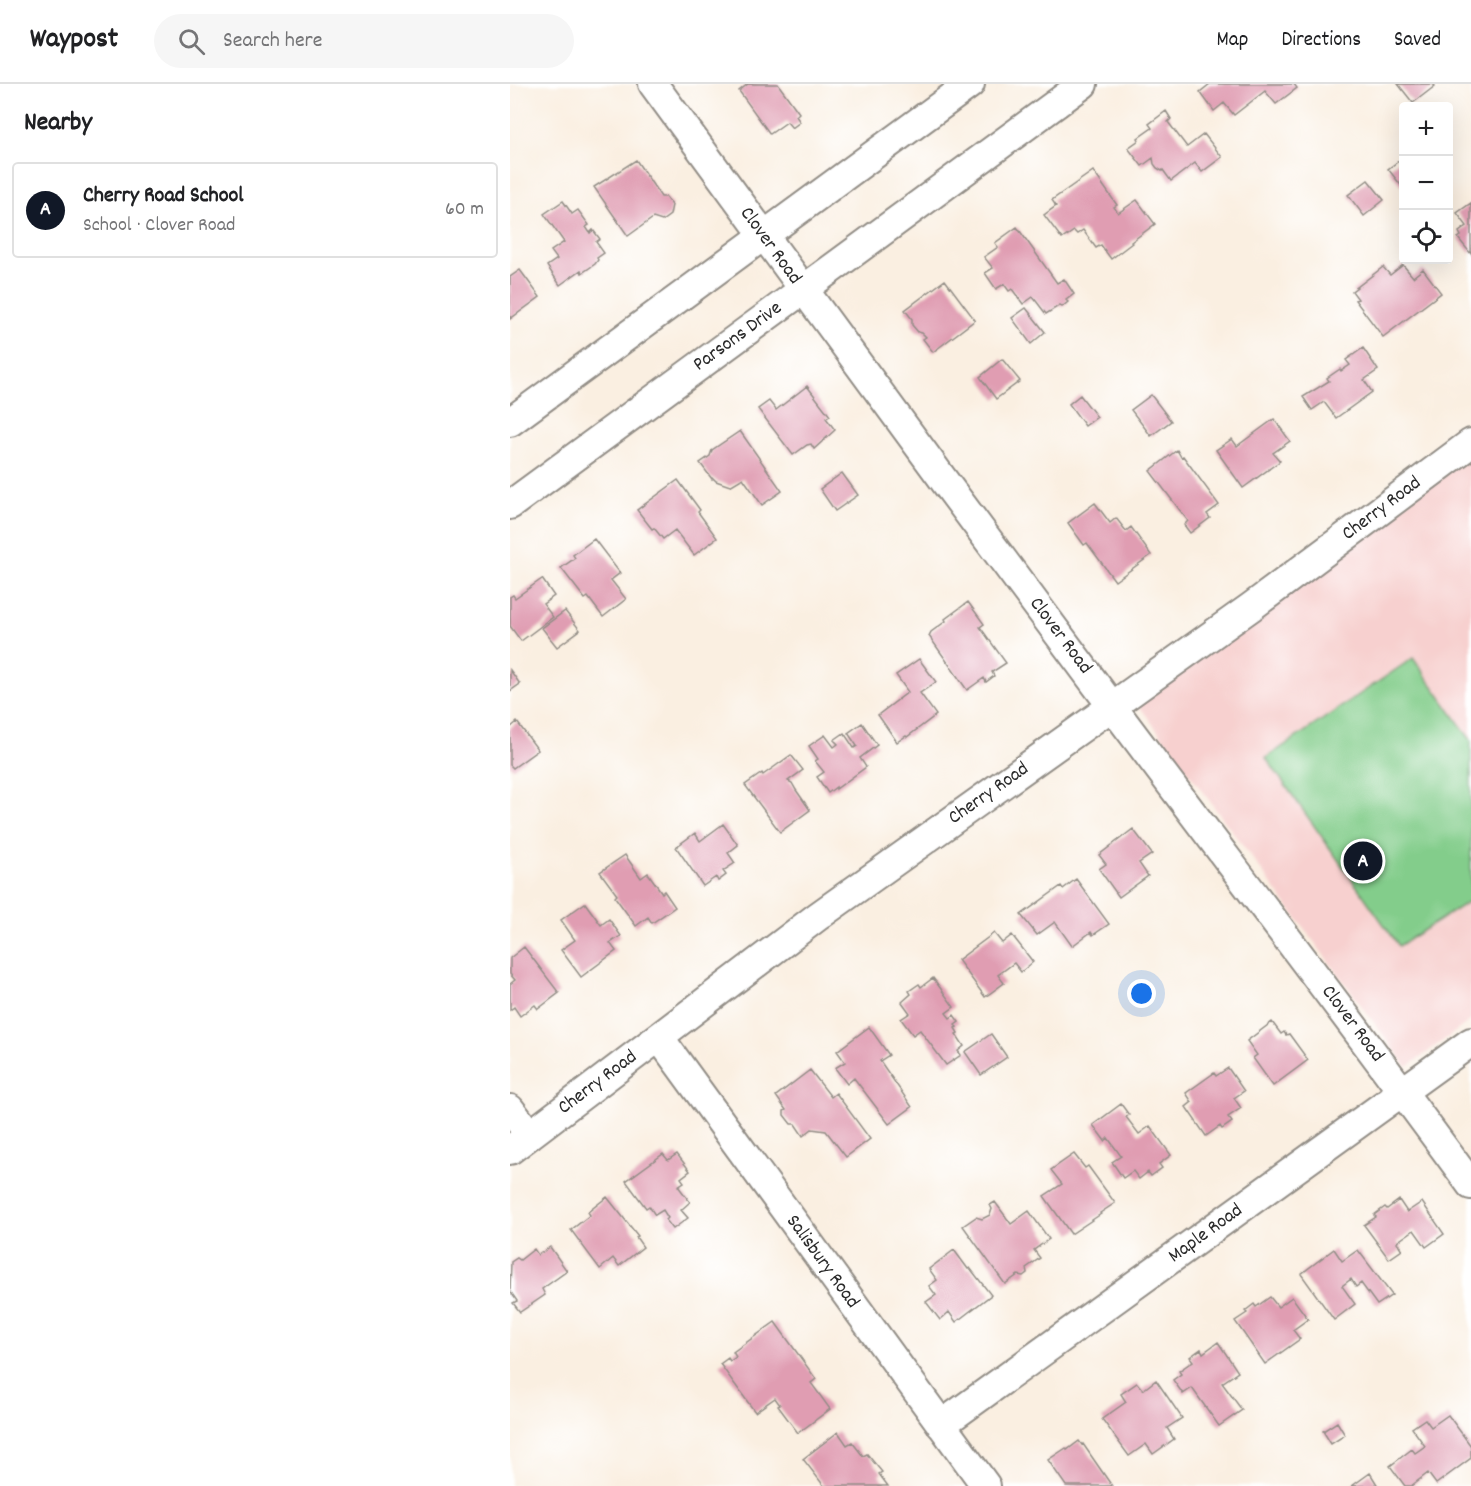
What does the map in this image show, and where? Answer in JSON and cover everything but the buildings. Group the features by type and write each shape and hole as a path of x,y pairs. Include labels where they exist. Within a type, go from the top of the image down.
{"street":[{"name":"Clover Road","path":"653,84 802,290 1112,706 1404,1092 1471,1185"},
{"path":"510,422 970,84"},
{"name":"Parsons Drive","path":"510,506 1083,84"},
{"name":"Cherry Road","path":"520,1143 817,917 1251,607 1471,443"},
{"name":"Salisbury Road","path":"659,1037 986,1486"},
{"name":"Maple Road","path":"941,1425 1471,1042"},
{"path":"510,1109 520,1143"}],"shaded area":[{"path":"1471,455 1471,1020 1407,1067 1137,703"}],"green space":[{"path":"1413,658 1471,740 1471,900 1399,946 1266,758"}],"place":[{"name":"Cherry Road School","path":"1363,861"}]}
